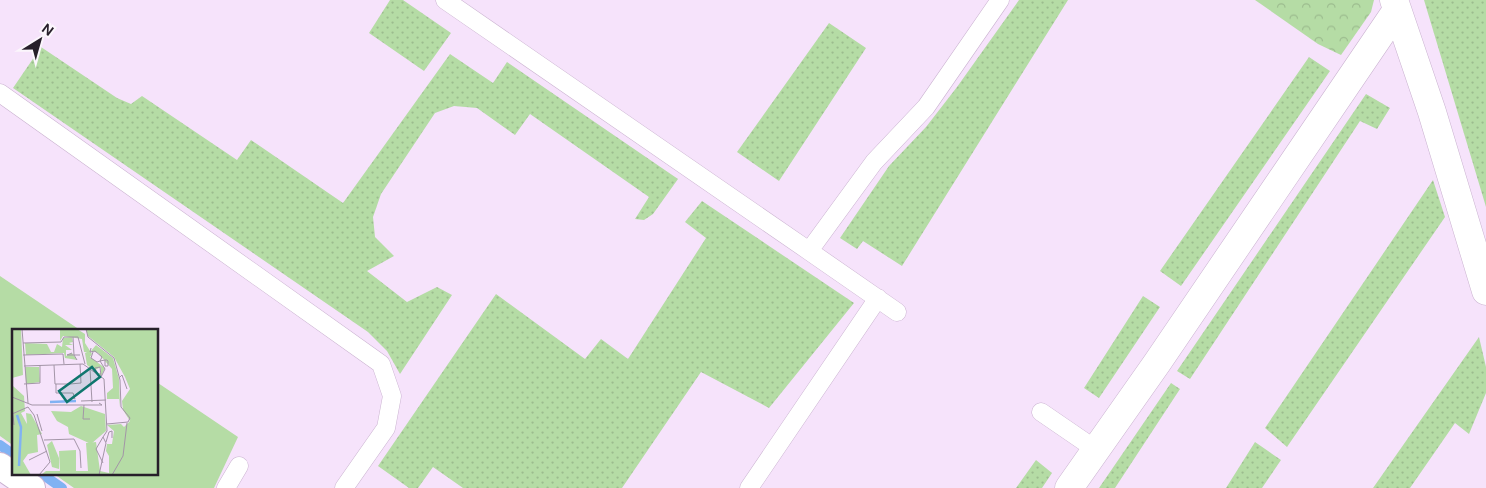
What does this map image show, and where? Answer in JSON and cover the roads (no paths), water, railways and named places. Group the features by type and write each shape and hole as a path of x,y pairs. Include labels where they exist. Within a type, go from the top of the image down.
{"street":[{"path":"1395,5 1432,112 1486,291"},
{"path":"1069,488 1094,449 1157,363 1353,77 1395,5"},
{"path":"0,466 12,474"},
{"path":"15,476 32,488"}],"lane":[{"path":"445,0 897,312"},
{"path":"809,251 874,162 926,107 1000,0"},
{"path":"0,93 382,364 392,396 386,428 344,488"},
{"path":"749,488 878,298"},
{"path":"1042,412 1094,449"},
{"path":"226,488 239,466"}],"waterway":[{"path":"0,445 12,454"},
{"path":"45,476 62,488"}]}
